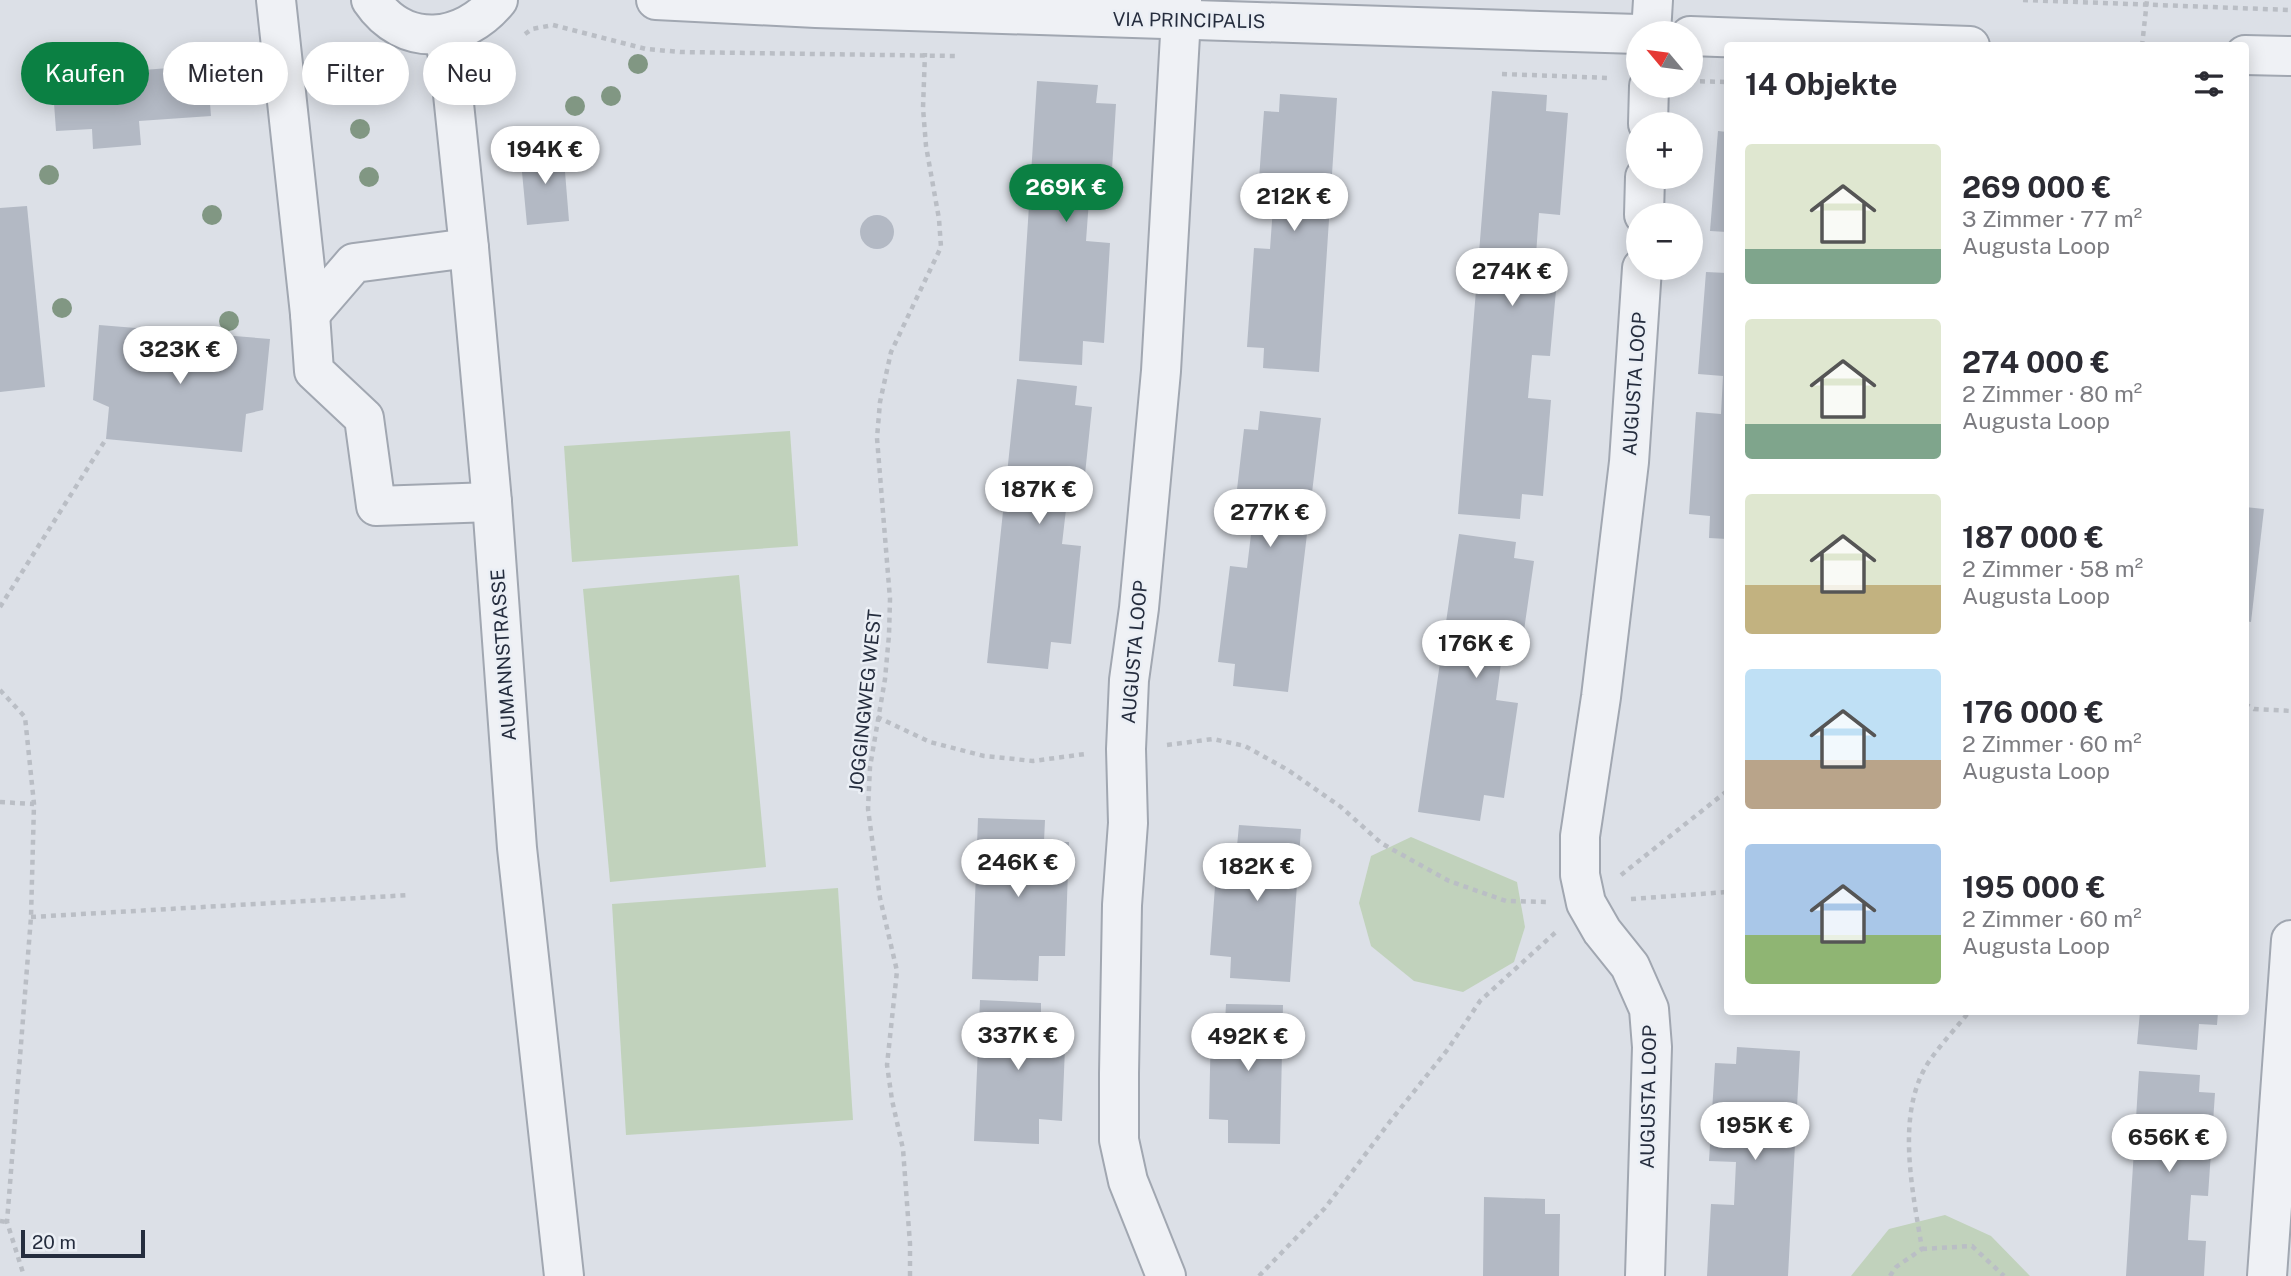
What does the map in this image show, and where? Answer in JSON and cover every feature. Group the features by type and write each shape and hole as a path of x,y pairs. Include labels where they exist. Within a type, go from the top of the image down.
{"street":[{"path":"276,0 314,371 363,418 376,506 492,502"},
{"path":"371,0 377,10 397,25 419,33 444,34 468,27 487,13 498,0"},
{"name":"VIA PRINCIPALIS","path":"656,0 926,12 1182,10 1626,33"},
{"path":"1652,21 1653,0"},
{"name":"AUGUSTA LOOP","path":"1166,1276 1128,1181 1119,1140 1122,905 1128,823 1126,749 1129,680 1139,608 1161,371 1182,10"},
{"name":"AUMANNSTRASSE","path":"444,34 451,75 469,248 492,502 517,848 564,1276"},
{"path":"1703,36 1858,42"},
{"path":"2249,54 2291,56"},
{"path":"310,314 354,263 469,248"},
{"name":"AUGUSTA LOOP","path":"1641,280 1628,475 1599,710 1580,836 1580,875 1586,903 1602,931 1630,967 1649,1009 1652,1047 1645,1276"},
{"path":"2267,1276 2291,940"}],"path":[{"path":"2023,0 2147,2 2291,10"},
{"path":"2143,42 2147,2"},
{"name":"JOGGINGWEG WEST","path":"910,1276 904,1160 887,1065 897,971 880,898 868,809 877,717 886,680 890,599 877,438 880,402 891,352 941,247 923,108 926,12"},
{"path":"523,36 532,29 553,25 646,49 680,52 966,57"},
{"path":"1496,73 1626,81"},
{"path":"1703,81 1724,82"},
{"path":"0,607 106,439"},
{"path":"0,690 25,717 34,804 31,917 7,1222 24,1276"},
{"path":"2249,707 2291,711"},
{"path":"877,717 930,742 984,756 1033,761 1213,739 1245,746 1320,792 1381,843 1449,881 1506,901 1586,903 1724,892"},
{"path":"1259,1276 1325,1208 1448,1049 1480,1001 1586,903 1724,793"},
{"path":"0,802 34,804"},
{"path":"31,917 410,895"},
{"path":"1922,1249 1909,1165 1911,1107 1927,1064 1967,1015"},
{"path":"0,1221 7,1222"},
{"path":"1890,1276 1896,1267 1922,1249 1972,1247 2004,1276"}],"green space":[{"path":"790,431 798,546 572,562 564,446"},
{"path":"739,575 766,867 610,882 583,589"},
{"path":"1411,837 1517,882 1525,927 1514,962 1463,992 1414,981 1371,946 1359,903 1371,856"},
{"path":"838,888 853,1120 626,1135 612,904"},
{"path":"1945,1215 1991,1236 2030,1276 1851,1276 1889,1229"}],"building":[{"path":"163,68 163,105 210,105 211,116 139,121 141,145 93,149 92,129 56,131 54,105 149,105 149,70"},
{"path":"1037,81 1098,85 1096,103 1116,104 1110,202 1089,200 1086,241 1110,243 1104,343 1083,341 1082,365 1019,361"},
{"path":"1492,91 1547,95 1546,111 1568,113 1560,215 1539,213 1536,255 1559,258 1550,356 1532,355 1528,398 1551,400 1543,496 1522,494 1520,519 1458,514"},
{"path":"1280,94 1337,98 1319,372 1263,368 1264,348 1247,347 1254,248 1270,249 1273,207 1257,206 1264,111 1279,112"},
{"path":"1718,131 1724,132 1724,232 1710,231"},
{"path":"563,147 569,221 527,225 520,151"},
{"path":"27,206 45,387 0,392 0,208"},
{"path":"877,215 889,220 894,232 889,244 877,249 865,244 860,232 865,220"},
{"path":"1706,272 1724,273 1724,539 1709,538 1710,516 1689,514 1696,412 1721,414 1723,376 1698,374"},
{"path":"99,325 270,339 263,410 246,414 242,452 106,439 109,407 93,400"},
{"path":"1017,379 1077,386 1075,405 1092,407 1082,503 1067,501 1062,544 1081,546 1071,644 1051,642 1048,669 987,663"},
{"path":"1260,411 1321,418 1288,692 1233,686 1235,664 1218,662 1230,566 1247,568 1252,526 1233,524 1244,429 1258,430"},
{"path":"2249,507 2264,509 2249,622"},
{"path":"1459,534 1516,542 1514,558 1534,561 1520,658 1502,656 1496,700 1518,703 1504,798 1484,795 1480,821 1418,812"},
{"path":"978,818 1045,820 1044,842 1069,842 1065,956 1039,956 1038,981 972,979"},
{"path":"1239,825 1301,829 1290,982 1230,978 1231,957 1210,955 1218,845 1237,846"},
{"path":"980,1000 1041,1003 1041,1022 1066,1023 1062,1121 1039,1119 1039,1144 974,1141"},
{"path":"1226,1004 1283,1005 1280,1144 1228,1143 1228,1120 1209,1119 1211,1021 1225,1022"},
{"path":"2140,1015 2218,1015 2217,1025 2199,1024 2197,1050 2137,1044"},
{"path":"1737,1047 1800,1051 1788,1276 1707,1276 1711,1204 1734,1205 1736,1162 1709,1161 1715,1063 1736,1064"},
{"path":"2139,1071 2200,1075 2199,1092 2215,1093 2208,1196 2191,1195 2189,1223 2188,1240 2206,1241 2204,1276 2126,1276"},
{"path":"1484,1197 1545,1199 1545,1214 1560,1214 1559,1276 1483,1276"}]}
